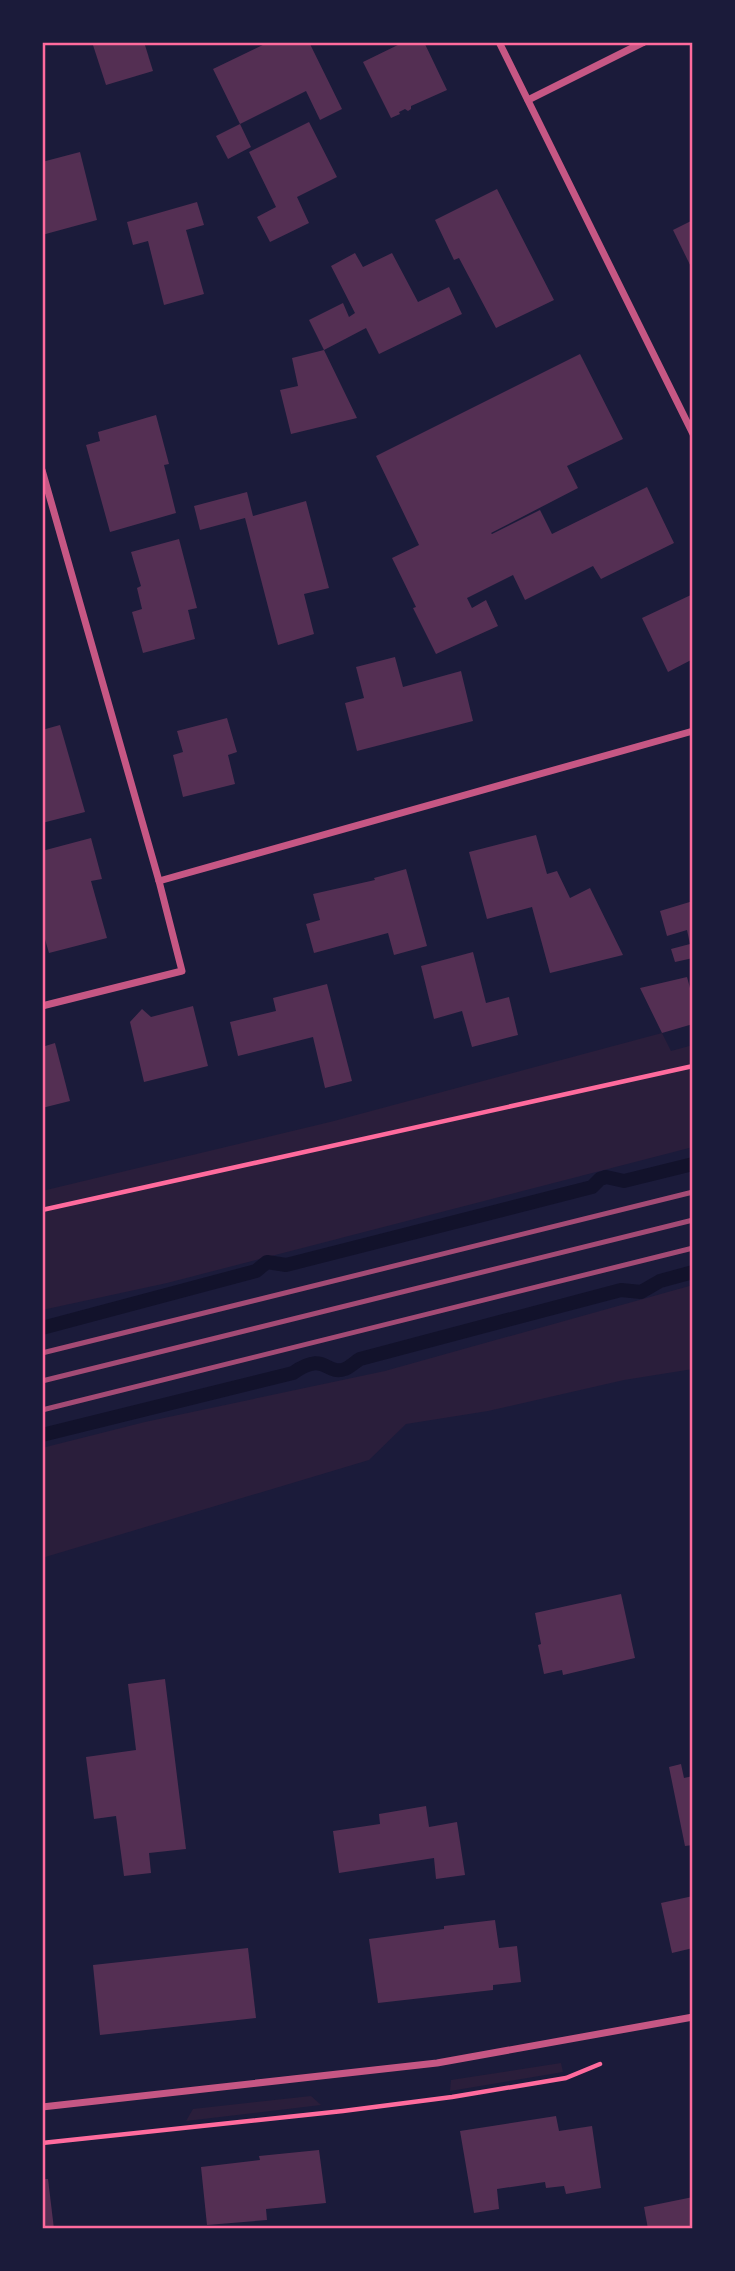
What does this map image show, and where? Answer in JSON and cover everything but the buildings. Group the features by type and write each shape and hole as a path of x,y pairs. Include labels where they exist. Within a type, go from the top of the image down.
{"street":[{"path":"499,42 693,434"},
{"path":"528,100 644,42"},
{"path":"42,470 182,971 42,1006"},
{"path":"159,881 693,731"},
{"path":"42,2107 438,2063 693,2017"}],"path":[{"path":"42,1210 693,1066"},
{"path":"42,2143 452,2097 566,2077 603,2063"}],"shaded area":[{"path":"662,1033 671,1051 693,1045 693,1147 167,1283 42,1310 42,1191 334,1121"},
{"path":"693,1285 693,1369 624,1380 488,1411 406,1424 369,1460 42,1558 42,1448 145,1422 385,1371"},
{"path":"561,2063 563,2072 450,2091 451,2080"},
{"path":"311,2096 321,2105 186,2121 193,2109"}],"waterway":[{"path":"42,1328 256,1271 267,1262 286,1265 592,1187 606,1177 624,1181 693,1164"},
{"path":"42,1435 293,1373 312,1364 345,1369 360,1359 621,1290 641,1292 660,1281 693,1272"}],"railway":[{"path":"42,1353 693,1192"},
{"path":"42,1381 693,1220"},
{"path":"42,1410 693,1248"}]}
